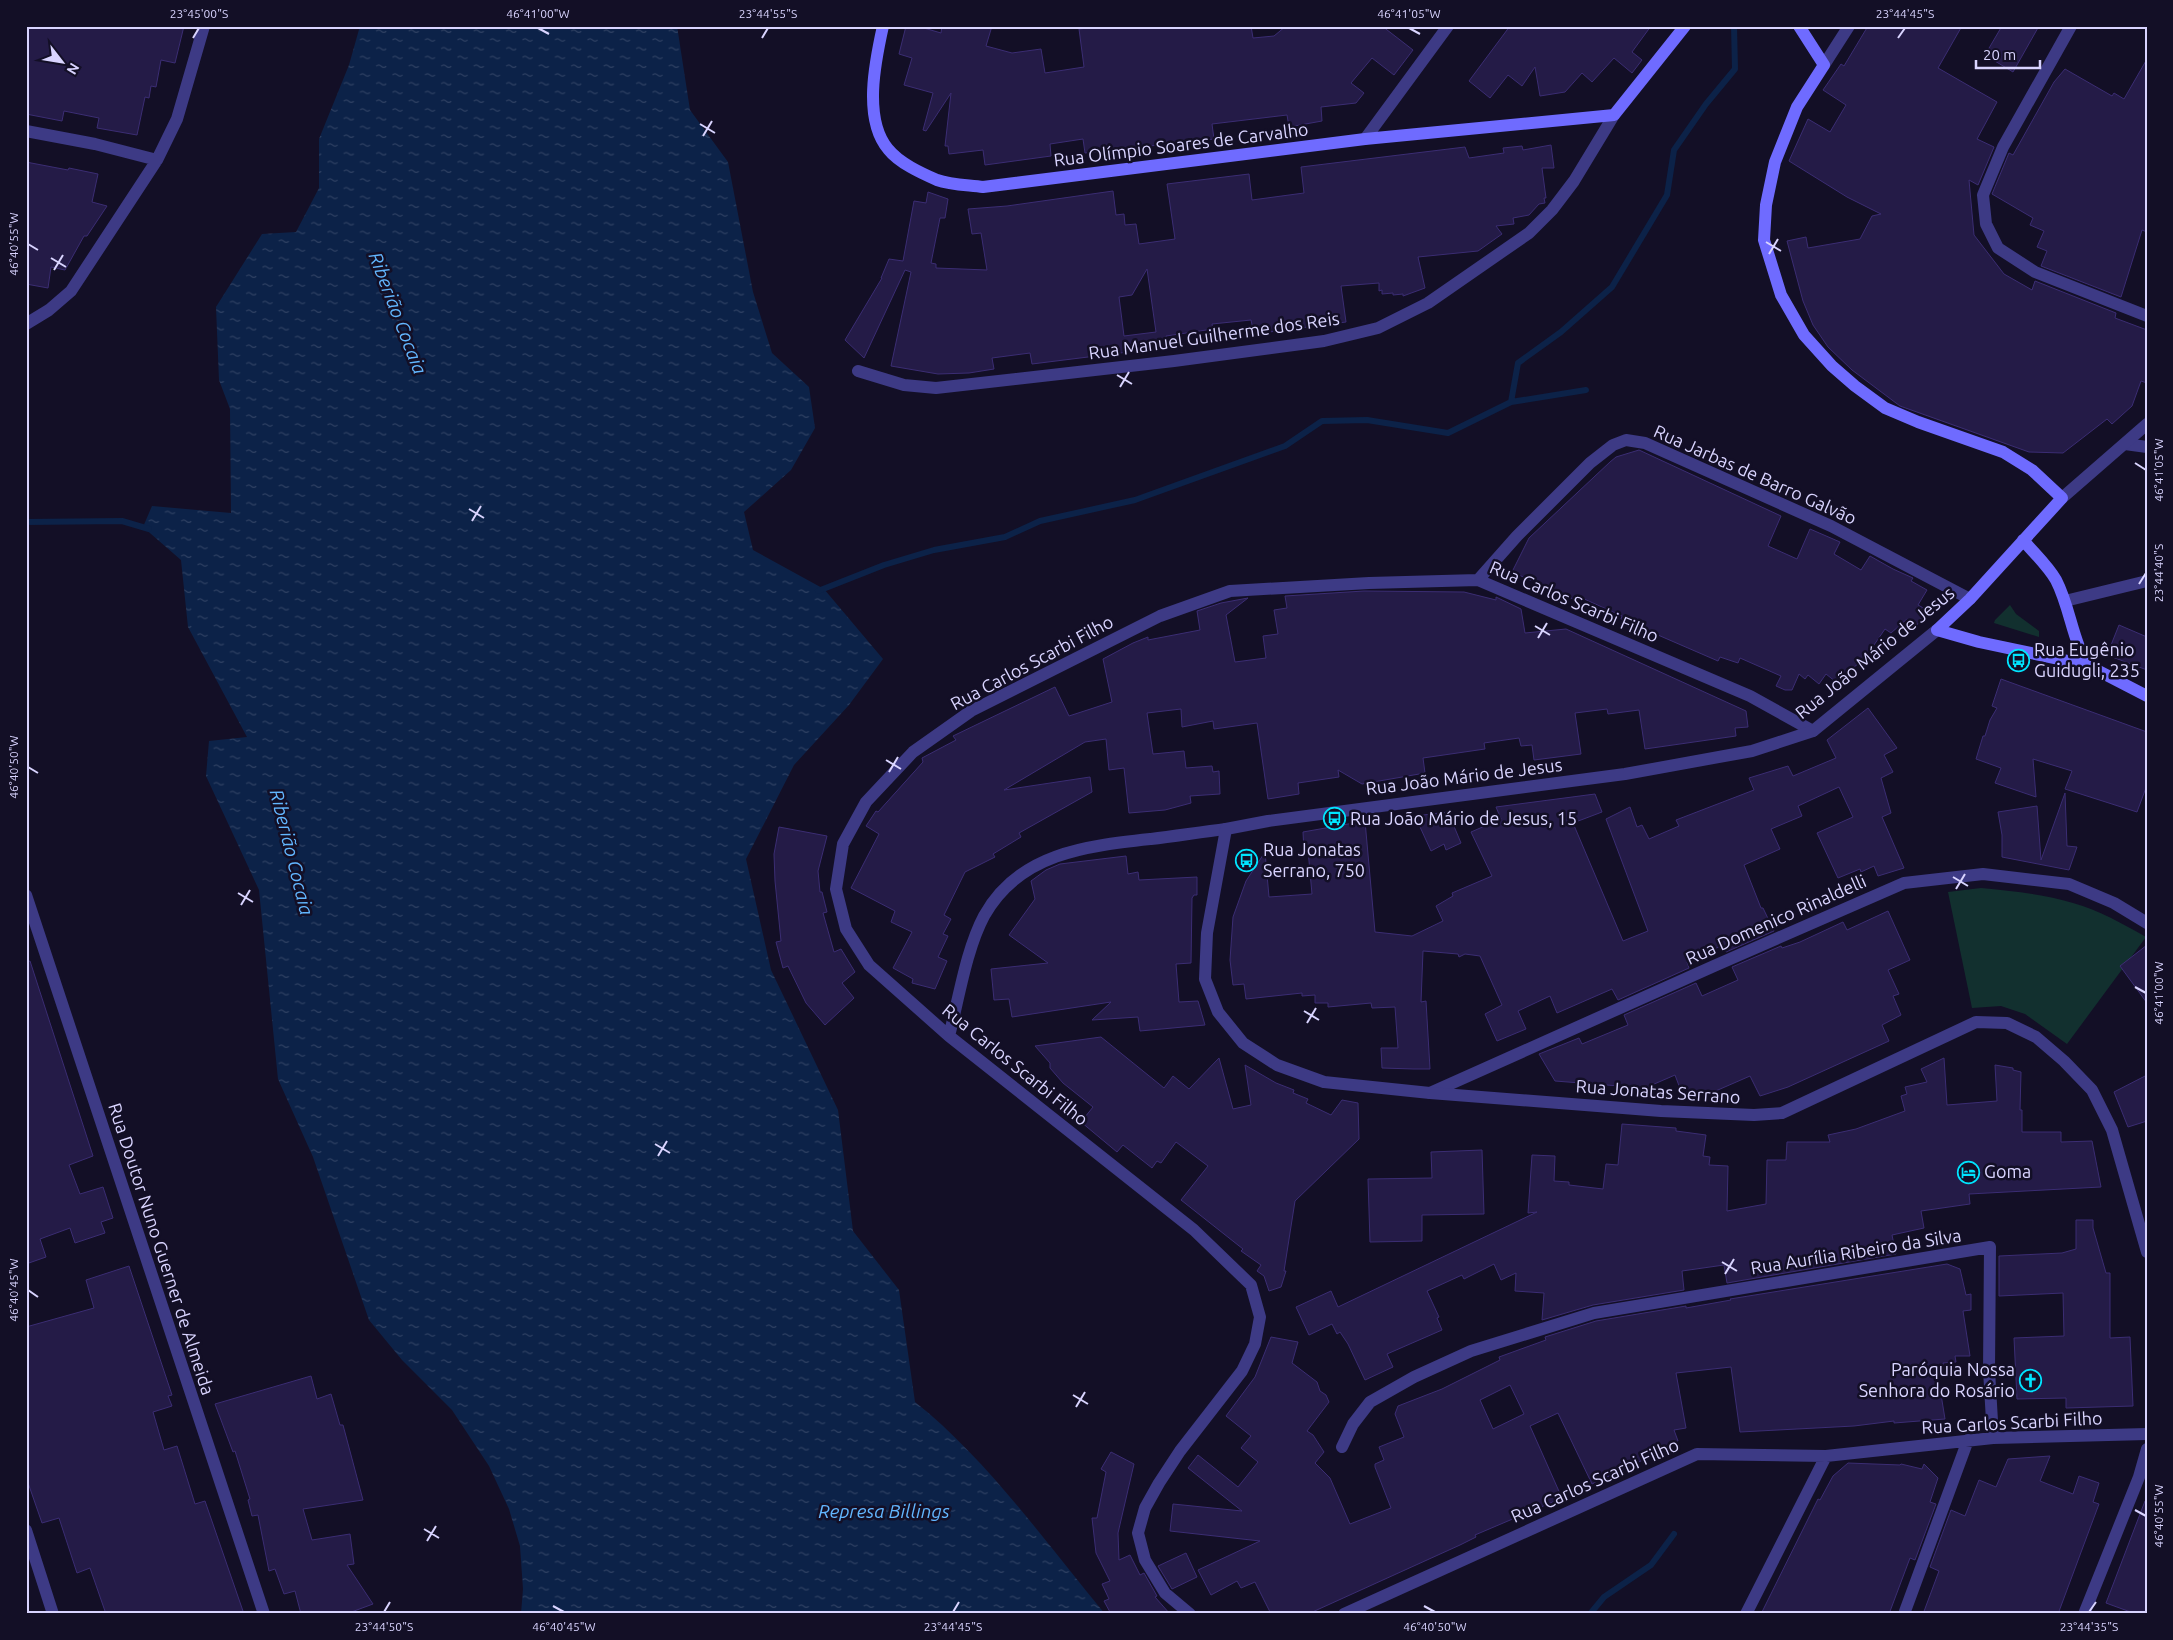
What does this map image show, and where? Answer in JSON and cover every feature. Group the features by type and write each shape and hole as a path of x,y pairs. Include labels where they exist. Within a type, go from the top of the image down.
{"main road":[{"name":"Rua Olímpio Soares de Carvalho","path":"883,26 874,62 874,124 888,150 909,165 939,180 983,187 1365,139 1614,115"},
{"name":"Rua Manuel Guilherme dos Reis","path":"1614,115 1685,26"},
{"path":"1799,26 1824,65 1798,107 1782,144 1775,162 1766,204 1764,240 1781,295 1804,335 1832,366 1878,403 1885,408 1918,422 2003,452 2032,470 2062,498"},
{"name":"Rua João Mário de Jesus","path":"1937,630 1970,599 2062,498"},
{"path":"2023,540 2055,578 2078,649 2087,665"},
{"path":"1937,630 1979,642 2087,665 2147,696"}],"street":[{"path":"26,324 49,310 71,291 123,215 157,160 177,119 204,26"},
{"path":"1365,139 1448,26"},
{"path":"1824,65 1849,26"},
{"path":"2071,26 2003,147 1983,195 1986,224 1998,248 2034,272 2147,316"},
{"name":"Rua Manuel Guilherme dos Reis","path":"858,371 904,385 936,388 1174,362 1324,341 1378,328 1428,303 1529,233 1552,210 1574,181 1614,115"},
{"path":"26,131 118,149 157,160"},
{"path":"2062,498 2147,424"},
{"name":"Rua Jarbas de Barro Galvão","path":"1478,580 1516,536 1590,463 1613,445 1626,440 1645,443 1831,526 1970,599"},
{"path":"2125,444 2147,446"},
{"name":"Rua Carlos Scarbi Filho","path":"1190,1614 1165,1593 1145,1560 1138,1533 1145,1508 1159,1483 1180,1451 1242,1371 1255,1344 1260,1317 1251,1285 1194,1230 949,1036 869,965 846,929 836,889 843,844 866,802 913,752 972,711 1160,616 1230,591 1369,583 1478,580 1750,696 1813,731"},
{"path":"2064,601 2147,581"},
{"name":"Rua João Mário de Jesus","path":"949,1036 971,952 983,918 999,892 1024,871 1063,854 1100,844 1226,829 1268,820 1625,774 1752,751 1813,731 1937,630"},
{"name":"Rua Jonatas Serrano","path":"1226,829 1207,933 1206,979 1218,1012 1243,1043 1277,1065 1324,1082 1430,1093 1661,1111 1754,1115 1782,1112 1976,1022 2007,1023 2036,1037 2064,1061 2092,1090 2112,1130 2147,1252"},
{"name":"Rua Domenico Rinaldelli","path":"1430,1093 1705,970 1904,884 1983,874 2069,884 2114,903 2147,923"},
{"name":"Rua Doutor Nuno Guerner de Almeida","path":"26,895 264,1614"},
{"name":"Rua Aurília Ribeiro da Silva","path":"1342,1447 1353,1424 1370,1402 1414,1377 1481,1348 1594,1313 1990,1247 1989,1370 1993,1438"},
{"name":"Rua Carlos Scarbi Filho","path":"1344,1614 1697,1454 1826,1456 1993,1438 2147,1434"},
{"path":"1904,1614 1968,1440"},
{"path":"2084,1614 2139,1477 2147,1449"},
{"path":"1746,1614 1826,1456"},
{"path":"26,1530 53,1614"}],"green space":[{"path":"2010,605 2016,614 2039,631 2039,637 1994,623"},
{"path":"1981,888 2039,895 2073,903 2101,913 2146,937 2067,1044 2025,1014 2001,1006 1972,1008 1948,892"}],"water":[{"path":"360,26 677,26 690,110 728,162 753,292 772,353 809,387 815,428 791,470 744,512 753,550 824,589 883,659 849,705 794,765 746,859 771,970 838,1110 853,1231 899,1290 915,1402 967,1449 991,1475 1105,1614 521,1614 523,1589 520,1546 509,1509 489,1466 452,1410 402,1360 369,1320 313,1157 278,1079 259,890 206,776 209,741 247,737 188,627 181,560 143,527 152,506 231,513 230,409 219,380 216,307 262,234 296,232 319,188 319,139 349,65"}],"building":[{"path":"26,26 184,26 175,63 161,60 156,87 151,86 149,98 145,97 137,135 97,128 99,118 64,111 62,121 26,114"},
{"path":"906,26 917,26 941,33 942,26 992,26 986,46 1012,53 1041,49 1045,73 1084,67 1079,29 1105,26 1251,26 1253,38 1274,36 1286,26 1382,26 1413,50 1394,75 1372,58 1351,83 1364,93 1356,103 1321,107 1322,121 1289,127 1287,115 1212,124 1214,139 1085,153 1083,139 1050,144 1051,156 985,165 983,150 949,154 948,146 945,146 951,93 926,131 923,130 933,93 904,85 912,58 899,54"},
{"path":"1510,26 1651,26 1632,52 1642,60 1632,73 1614,58 1592,82 1582,73 1565,92 1540,96 1535,67 1522,86 1508,75 1490,98 1469,81"},
{"path":"1868,26 1962,26 1938,68 1997,102 1977,139 1994,147 1978,185 1969,180 1974,235 2004,274 2032,290 2035,281 2116,313 2115,318 2147,330 2147,383 2141,381 2132,406 2112,424 2107,419 2063,453 2029,452 1900,406 1852,370 1828,347 1813,325 1803,301 1787,241 1806,237 1808,248 1860,239 1872,216 1881,214 1847,197 1789,161 1808,119 1830,132 1846,105 1823,90 1841,64 1844,66"},
{"path":"2002,26 2039,26 2013,72 1985,55"},
{"path":"2147,59 2147,232 2142,230 2121,297 2041,266 2047,251 2037,247 2044,231 2030,225 2033,218 1992,194 2009,153 2013,155 2054,82 2065,69 2112,96 2114,93 2124,99"},
{"path":"1551,145 1554,168 1542,168 1545,203 1539,204 1529,215 1513,218 1514,224 1496,226 1502,234 1478,251 1418,257 1425,288 1403,296 1403,294 1393,295 1393,293 1382,294 1382,290 1379,291 1379,283 1341,286 1346,322 1254,334 1251,320 1212,324 1213,329 1166,336 1168,347 1032,364 1030,353 992,358 994,369 969,373 938,374 891,366 911,272 905,270 864,358 845,340 882,278 889,259 903,261 914,201 926,203 928,192 948,199 945,218 940,218 931,263 936,264 936,268 987,270 981,233 972,234 968,209 1007,206 1113,191 1116,215 1124,214 1125,225 1136,224 1139,244 1175,239 1167,184 1249,174 1252,200 1304,193 1301,167 1465,147 1469,158 1504,153 1503,148 1522,146 1523,150","holes":["1147,269 1156,332 1124,336 1119,297 1132,295"]},
{"path":"26,162 98,174 92,202 107,206 87,236 84,236 65,270 51,267 48,288 26,284"},
{"path":"1639,450 1781,516 1768,546 1797,559 1810,529 1840,542 1834,554 1861,570 1870,556 1913,578 1911,581 1927,590 1918,605 1927,610 1917,625 1907,619 1891,633 1885,629 1865,658 1836,682 1826,674 1819,684 1808,675 1805,679 1799,674 1792,690 1785,690 1776,686 1781,676 1740,658 1738,663 1720,657 1718,661 1621,619 1622,616 1582,598 1580,602 1512,572 1529,538 1616,457"},
{"path":"1364,591 1464,592 1496,600 1496,597 1521,609 1525,633 1566,629 1746,711 1748,727 1735,728 1736,736 1645,749 1639,710 1608,714 1607,709 1575,713 1581,754 1534,760 1532,745 1521,746 1519,738 1484,743 1485,749 1423,758 1425,773 1362,784 1338,770 1339,777 1298,783 1299,794 1268,799 1257,723 1214,729 1213,721 1182,727 1181,709 1147,713 1153,754 1184,751 1186,768 1212,766 1213,772 1219,771 1220,794 1190,796 1191,803 1165,810 1129,813 1124,768 1109,770 1106,739 1085,742 1004,790 1090,777 1092,792 1019,833 1021,837 993,854 995,857 965,872 944,915 951,919 943,934 948,936 938,957 947,961 935,989 912,983 913,979 893,968 912,932 891,922 895,911 851,888 879,834 866,826 876,811 878,812 923,762 922,758 956,740 953,736 1055,687 1069,716 1112,702 1103,659 1148,637 1148,640 1200,630 1197,611 1221,603 1248,598 1226,615 1235,662 1266,658 1263,636 1278,634 1274,610 1287,608 1285,596"},
{"path":"2119,625 2147,637 2147,670 2107,655"},
{"path":"2001,679 2147,732 2147,785 2137,812 2065,789 2072,771 2033,759 2036,797 1995,783 2001,768 1976,759 1983,736 1985,736 1990,720 1997,708 1992,706"},
{"path":"1868,708 1897,748 1884,755 1893,772 1881,778 1891,813 1882,817 1904,868 1878,876 1874,866 1861,872 1860,869 1838,878 1817,833 1853,817 1839,787 1798,806 1802,816 1771,829 1780,849 1744,865 1761,908 1763,908 1774,931 1726,952 1723,945 1687,962 1689,968 1618,1000 1612,989 1557,1013 1550,996 1518,1011 1526,1029 1497,1041 1485,1014 1502,1005 1480,956 1465,954 1459,957 1458,954 1423,951 1421,1002 1426,1001 1430,1069 1382,1068 1381,1048 1398,1048 1395,1007 1372,1008 1371,1003 1328,1007 1328,1003 1315,1003 1315,995 1302,996 1302,993 1246,999 1244,984 1233,985 1230,960 1233,917 1246,881 1265,852 1269,897 1312,894 1308,850 1304,851 1303,832 1365,821 1375,932 1412,936 1443,921 1436,906 1453,896 1452,893 1492,876 1471,832 1501,819 1496,807 1595,794 1602,812 1573,823 1623,941 1648,931 1606,819 1630,807 1637,827 1642,825 1649,839 1679,826 1676,820 1754,790 1749,778 1788,766 1793,776 1836,758 1827,740"},
{"path":"2065,793 2067,846 2077,847 2069,870 2002,857 2002,835 1998,812 2037,806 2041,860"},
{"path":"1448,812 1461,843 1446,850 1444,844 1431,851 1415,816"},
{"path":"779,827 827,836 818,871 820,892 822,892 827,912 823,913 834,952 841,949 855,972 842,983 854,998 825,1025 806,1003 788,966 783,968 776,942 781,941 774,854"},
{"path":"1126,856 1128,874 1138,872 1139,880 1197,877 1197,895 1194,895 1192,898 1191,963 1176,964 1179,1002 1198,1001 1205,1025 1140,1031 1138,1017 1092,1020 1111,1002 1012,1017 1009,999 994,1000 991,969 1048,963 1009,935 1035,899 1031,881 1046,870 1060,864"},
{"path":"1888,911 1910,960 1888,970 1899,994 1893,996 1901,1015 1882,1025 1889,1041 1788,1087 1760,1096 1750,1076 1711,1093 1681,1091 1675,1075 1645,1088 1555,1081 1539,1054 1579,1038 1582,1044 1628,1025 1624,1015 1696,983 1702,996 1738,980 1732,967 1781,946 1782,948 1800,942 1843,922 1847,930"},
{"path":"2147,945 2147,1003 2120,966"},
{"path":"30,961 93,1156 69,1165 80,1194 103,1187 113,1218 101,1222 105,1233 75,1243 70,1228 40,1239 46,1257 26,1264 26,962"},
{"path":"1101,1037 1164,1088 1173,1076 1189,1089 1219,1058 1233,1109 1251,1105 1245,1065 1276,1083 1294,1090 1293,1093 1308,1099 1306,1103 1331,1115 1342,1100 1358,1103 1359,1139 1295,1201 1284,1271 1286,1271 1281,1287 1269,1291 1264,1276 1257,1271 1261,1265 1241,1251 1243,1249 1181,1200 1208,1166 1176,1142 1161,1163 1157,1161 1152,1168 1123,1145 1117,1152 1081,1122 1093,1107 1063,1083 1050,1068 1050,1063 1035,1046"},
{"path":"1944,1058 1947,1105 1997,1101 1995,1065 2013,1068 2013,1070 2021,1072 2020,1110 2022,1110 2022,1132 2061,1132 2061,1142 2092,1141 2101,1187 1969,1194 1970,1204 1921,1211 1924,1228 1892,1235 1896,1254 1727,1283 1724,1265 1682,1271 1684,1290 1593,1305 1542,1320 1544,1293 1515,1291 1516,1273 1501,1280 1494,1264 1464,1279 1462,1275 1427,1291 1439,1317 1437,1318 1442,1330 1387,1354 1393,1367 1365,1380 1348,1344 1340,1332 1337,1334 1332,1324 1309,1335 1296,1307 1331,1291 1338,1307 1537,1212 1528,1213 1532,1155 1555,1156 1554,1181 1569,1182 1569,1185 1603,1189 1606,1164 1618,1165 1622,1124 1676,1128 1676,1131 1706,1135 1703,1156 1710,1157 1709,1165 1728,1166 1727,1211 1766,1204 1767,1160 1786,1160 1787,1142 1830,1142 1828,1135 1856,1129 1905,1111 1901,1096 1907,1094 1905,1087 1927,1082 1921,1069"},
{"path":"2147,1075 2147,1121 2128,1127 2114,1092"},
{"path":"1482,1150 1484,1214 1422,1215 1422,1241 1370,1242 1368,1179 1432,1178 1431,1152"},
{"path":"2076,1220 2093,1220 2093,1228 2106,1273 2110,1273 2110,1338 2130,1337 2133,1406 2066,1408 2066,1398 2017,1399 2014,1338 2064,1336 2063,1293 1999,1296 1999,1256 2062,1253 2076,1249"},
{"path":"1947,1264 1960,1269 1966,1295 1971,1294 1971,1310 1963,1311 1970,1356 1955,1356 1956,1362 1943,1363 1944,1369 1937,1370 1945,1419 1894,1423 1894,1421 1854,1426 1740,1432 1731,1367 1676,1373 1686,1428 1674,1430 1678,1441 1664,1448 1664,1450 1592,1484 1558,1413 1530,1426 1562,1498 1475,1535 1476,1537 1460,1545 1308,1614 1271,1614 1255,1582 1241,1588 1237,1581 1211,1595 1198,1570 1260,1541 1170,1531 1173,1504 1242,1511 1188,1468 1198,1455 1238,1487 1258,1462 1241,1448 1251,1436 1226,1416 1255,1377 1271,1337 1298,1342 1292,1363 1317,1382 1320,1391 1326,1395 1329,1402 1307,1431 1313,1435 1324,1452 1315,1463 1330,1478 1350,1524 1391,1508 1375,1464 1384,1460 1379,1447 1404,1437 1395,1414 1398,1406 1442,1389 1500,1360 1499,1357 1546,1340 1545,1337 1596,1321 1686,1306 1686,1308 1730,1299","holes":["1510,1385 1524,1414 1493,1429 1480,1400"]},
{"path":"129,1266 172,1395 168,1396 172,1406 153,1412 164,1450 177,1446 195,1504 205,1501 244,1614 106,1614 90,1568 77,1573 59,1518 42,1523 26,1477 26,1327 94,1308 86,1280"},
{"path":"311,1376 317,1399 331,1394 340,1425 343,1425 363,1500 303,1509 312,1540 350,1534 354,1564 347,1565 373,1604 346,1614 301,1614 295,1591 284,1594 275,1569 269,1571 258,1515 252,1516 248,1500 250,1499 235,1451 233,1452 215,1404"},
{"path":"1111,1452 1134,1464 1118,1533 1119,1560 1130,1555 1140,1575 1144,1573 1157,1596 1155,1597 1170,1614 1111,1614 1104,1601 1109,1599 1102,1584 1110,1581 1096,1553 1092,1518 1097,1518 1106,1472 1101,1469"},
{"path":"2050,1456 2040,1481 2073,1494 2079,1476 2099,1483 2093,1502 2099,1504 2058,1614 1923,1614 1939,1571 1930,1567 1951,1510 1965,1516 1979,1480 1996,1487 2008,1459"},
{"path":"1848,1463 1901,1464 1922,1469 1924,1464 1938,1478 1930,1502 1936,1504 1915,1560 1910,1558 1889,1614 1761,1614 1818,1499 1820,1500 1833,1476"},
{"path":"2145,1501 2147,1502 2147,1614 2136,1614 2106,1603"},
{"path":"1186,1553 1197,1577 1172,1589 1158,1566"}],"waterway":[{"path":"1511,402 1518,363 1561,332 1612,287 1667,195 1674,150 1706,104 1735,69 1734,26"},
{"path":"818,591 884,565 934,550 1005,537 1040,521 1135,500 1285,446 1322,421 1367,420 1448,433 1511,402 1586,390"},
{"path":"26,522 122,521 149,529"},
{"path":"1590,1614 1604,1597 1651,1565 1674,1534"}],"place":[{"name":"Rua Eugênio Guidugli, 235","path":"2018,660"},
{"name":"Rua João Mário de Jesus, 15","path":"1334,819"},
{"name":"Rua Jonatas Serrano, 750","path":"1247,860"},
{"name":"Goma","path":"1968,1172"},
{"name":"Paróquia Nossa Senhora do Rosário","path":"2031,1380"}],"water label":[{"name":"Riberião Cocaia","path":"398,313"},
{"name":"Riberião Cocaia","path":"292,852"},
{"name":"Represa Billings","path":"884,1511"}]}
